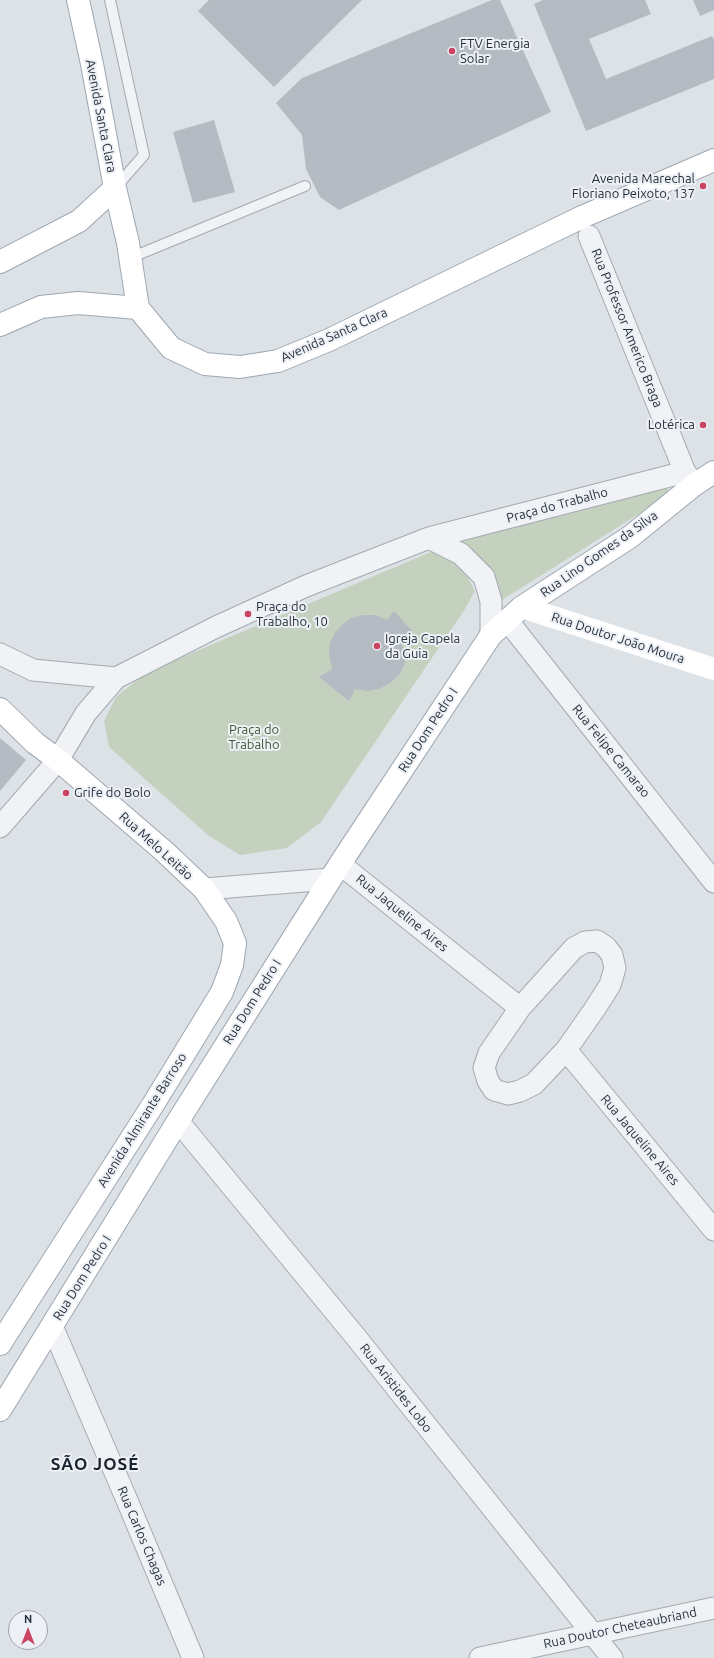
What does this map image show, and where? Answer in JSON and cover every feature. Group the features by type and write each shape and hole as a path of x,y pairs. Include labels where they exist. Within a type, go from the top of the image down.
{"main road":[{"name":"Avenida Santa Clara","path":"78,0 130,258 138,308 171,348 205,364 240,367 278,361 329,340 582,217 714,160"},
{"path":"0,262 79,221 115,188"},
{"path":"0,325 41,307 78,303 138,308"},
{"name":"Rua Lino Gomes da Silva","path":"515,614 630,537 690,478 714,472"},
{"name":"Rua Dom Pedro I","path":"0,1410 178,1121 335,872 491,635 515,614"},
{"name":"Rua Doutor João Moura","path":"515,614 714,669"},
{"name":"Rua Melo Leitão","path":"0,709 35,743 58,760 165,852 204,889"},
{"name":"Avenida Almirante Barroso","path":"0,1344 222,992 232,965 235,943 226,921 204,889"}],"street":[{"name":"Rua Professor Americo Braga","path":"589,236 690,478"},
{"name":"Praça do Trabalho","path":"116,678 216,627 306,586 429,538 690,478"},
{"path":"429,538 461,554 484,578 491,601 491,635"},
{"name":"Rua Felipe Camarao","path":"515,614 714,882"},
{"path":"0,654 33,670 116,678"},
{"path":"0,827 58,760 86,713 116,678"},
{"path":"204,889 335,872"},
{"name":"Rua Jaqueline Aires","path":"335,872 520,1008"},
{"path":"597,941 606,947 612,955 614,968 610,985 566,1050 534,1084 520,1091 508,1094 494,1090 488,1081 484,1068 489,1052 520,1008 574,948 585,942 597,941"},
{"name":"Rua Jaqueline Aires","path":"566,1050 714,1230"},
{"name":"Rua Aristides Lobo","path":"178,1121 355,1336 591,1634 612,1658"},
{"name":"Rua Carlos Chagas","path":"52,1326 193,1658"},
{"name":"Rua Doutor Cheteaubriand","path":"480,1658 714,1608"}],"lane":[{"path":"110,0 144,155 115,188"},
{"path":"130,258 305,186"}],"green space":[{"path":"661,484 672,493 502,600 478,558 455,542"},
{"name":"Praça do Trabalho","path":"438,549 462,567 475,591 463,612 321,822 287,848 240,855 209,836 109,747 104,721 116,697 147,672"}],"building":[{"path":"209,0 362,0 274,87 198,11"},
{"path":"492,0 500,0 551,112 339,210 320,197 306,169 302,135 276,103 302,78"},
{"path":"543,0 645,0 651,14 589,39 606,79 712,36 714,40 714,79 586,131 534,4"},
{"path":"693,0 714,0 714,10 700,16"},
{"path":"214,120 235,192 193,203 173,132"},
{"path":"394,611 412,631 402,641 405,664 399,675 390,683 379,689 368,691 355,689 349,701 319,677 332,669 329,654 330,643 335,633 351,618 363,615 376,615 387,620"},
{"path":"0,738 26,760 0,791"}],"place":[{"name":"FTV Energia Solar","path":"452,51"},
{"name":"Avenida Marechal Floriano Peixoto, 137","path":"703,186"},
{"name":"Lotérica","path":"703,425"},
{"name":"Praça do Trabalho, 10","path":"248,614"},
{"name":"Igreja Capela da Guia","path":"377,646"},
{"name":"Grife do Bolo","path":"66,793"}],"district":[{"name":"SÃO JOSÉ","path":"95,1464"}]}
